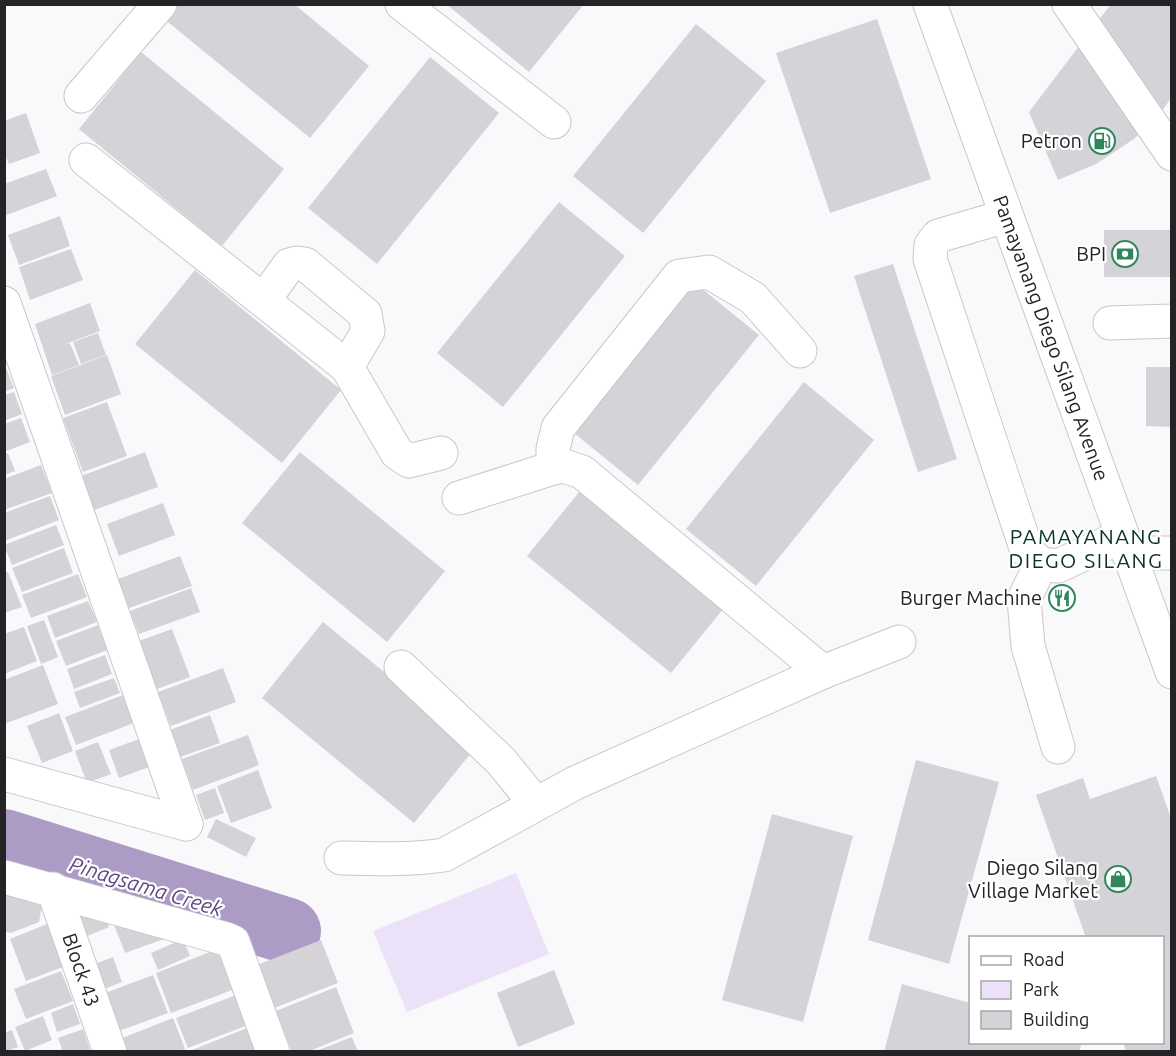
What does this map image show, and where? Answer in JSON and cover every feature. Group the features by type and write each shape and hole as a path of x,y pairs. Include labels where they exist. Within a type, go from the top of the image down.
{"street":[{"path":"81,96 160,4"},
{"path":"402,4 554,122"},
{"name":"Pamayanang Diego Silang Avenue","path":"930,4 1172,672"},
{"path":"1069,4 1172,154"},
{"path":"86,160 347,367 397,453 409,461 441,453"},
{"path":"1006,216 938,236 931,245 930,259 1027,551 1041,564 1058,566 1125,544 1172,553"},
{"path":"264,300 289,266 297,263 305,264 365,314 368,331 347,367"},
{"path":"553,468 553,449 558,428 679,276 709,272 753,298 800,351"},
{"path":"4,303 186,824 4,774"},
{"path":"1110,323 1172,321"},
{"path":"459,498 553,468 564,466 582,472 823,672"},
{"path":"1041,564 1024,599 1028,646 1058,747"},
{"path":"341,858 420,859 444,855 575,783 823,672 899,642"},
{"path":"401,667 501,761 535,803"},
{"path":"4,877 53,889 233,942 273,1052"},
{"name":"Block 43","path":"53,889 110,1052"}],"green space":[{"path":"516,873 549,954 407,1012 373,931"}],"building":[{"path":"174,4 294,4 369,66 310,138 163,18"},
{"path":"446,4 584,4 529,72"},
{"path":"1111,4 1172,4 1172,96 1165,107 1134,139 1096,164 1058,180 1029,112"},
{"path":"877,19 931,179 830,213 776,53"},
{"path":"696,24 766,81 643,233 573,176"},
{"path":"141,52 284,169 222,246 79,129"},
{"path":"430,57 499,113 377,264 308,208"},
{"path":"26,113 40,153 9,164 4,153 4,121"},
{"path":"46,169 57,196 4,216 4,184"},
{"path":"559,202 625,256 503,407 437,353"},
{"path":"60,216 70,246 19,265 8,235"},
{"path":"1104,230 1172,230 1172,277 1104,277"},
{"path":"71,249 83,280 30,300 19,267"},
{"path":"893,264 957,459 918,472 854,276"},
{"path":"195,270 341,390 282,463 135,344"},
{"path":"690,279 759,335 638,485 569,429"},
{"path":"90,303 100,331 63,345 70,343 79,365 52,375 35,324"},
{"path":"98,333 106,355 81,364 73,342"},
{"path":"107,355 121,394 65,415 51,376"},
{"path":"4,363 14,388 4,392"},
{"path":"1146,367 1172,367 1172,427 1146,426"},
{"path":"804,382 874,440 756,586 686,529"},
{"path":"14,392 22,414 4,421 4,395"},
{"path":"107,402 127,456 83,472 63,418"},
{"path":"21,418 30,442 4,452 4,424"},
{"path":"145,452 158,487 94,510 81,476"},
{"path":"300,452 445,571 387,642 242,523"},
{"path":"8,453 15,471 4,475 4,454"},
{"path":"41,465 52,493 4,510 4,479"},
{"path":"584,486 728,603 671,673 527,556"},
{"path":"50,496 59,520 4,541 4,513"},
{"path":"163,503 175,535 119,556 107,524"},
{"path":"56,525 64,545 12,565 4,545"},
{"path":"64,548 73,573 22,592 12,568"},
{"path":"180,556 192,586 129,608 118,579"},
{"path":"8,572 22,607 4,613 4,573"},
{"path":"78,574 87,597 31,618 22,595"},
{"path":"191,588 200,612 139,634 130,611"},
{"path":"88,601 97,622 55,638 47,616"},
{"path":"44,620 58,657 41,664 27,626"},
{"path":"323,622 476,747 414,823 262,698"},
{"path":"98,625 107,650 66,666 56,641"},
{"path":"24,627 37,661 4,674 4,634"},
{"path":"172,629 190,677 157,689 139,641"},
{"path":"105,655 112,674 74,689 67,669"},
{"path":"43,665 58,704 4,724 4,680"},
{"path":"223,668 236,702 171,726 158,692"},
{"path":"114,678 120,693 80,708 74,692"},
{"path":"123,695 134,723 76,745 65,717"},
{"path":"59,713 73,751 42,763 27,726"},
{"path":"210,715 220,743 180,757 170,730"},
{"path":"248,735 259,765 193,790 182,759"},
{"path":"142,738 152,766 119,778 109,750"},
{"path":"98,742 111,774 87,783 75,751"},
{"path":"916,760 999,782 949,964 868,940"},
{"path":"258,770 272,808 231,823 217,786"},
{"name":"Diego Silang Village Market","path":"1156,776 1172,821 1172,1052 1126,1052 1124,1044 1164,1044 1164,936 1085,936 1036,795 1083,778 1090,799"},
{"path":"215,788 224,813 205,820 196,795"},
{"path":"772,814 853,836 803,1022 722,1000"},
{"path":"216,819 256,838 246,857 207,837"},
{"path":"4,893 42,906 39,922 11,933 4,931"},
{"path":"101,907 109,927 87,936 79,916"},
{"path":"113,922 164,939 125,953"},
{"path":"47,924 63,967 26,981 10,939"},
{"path":"183,939 190,956 158,970 151,953"},
{"path":"321,940 338,983 274,1008 257,965"},
{"path":"220,948 235,989 171,1013 156,973"},
{"path":"113,957 122,982 96,992 87,967"},
{"path":"554,970 575,1024 518,1047 497,993"},
{"path":"61,971 73,1001 26,1019 14,989"},
{"path":"153,975 168,1013 111,1034 97,996"},
{"path":"902,984 969,1003 969,1044 1081,1044 1079,1052 884,1052"},
{"path":"336,987 354,1033 307,1052 292,1052 276,1011"},
{"path":"236,995 248,1025 188,1048 176,1018"},
{"path":"73,1004 80,1024 57,1032 51,1013"},
{"path":"43,1016 52,1040 25,1051 15,1027"},
{"path":"173,1018 185,1049 178,1052 116,1052 112,1042"},
{"path":"247,1028 256,1052 187,1052"},
{"path":"83,1029 90,1050 63,1052 58,1038"},
{"path":"12,1030 18,1047 4,1052 4,1033"},
{"path":"352,1037 358,1052 316,1052 316,1051"}],"waterway":[{"name":"Pinagsama Creek","path":"4,842 288,931"}],"place":[{"name":"Petron","path":"1102,141"},
{"name":"BPI","path":"1125,254"},
{"name":"Burger Machine","path":"1062,598"},
{"name":"Diego Silang Village Market","path":"1118,879"}],"district":[{"name":"PAMAYANANG DIEGO SILANG","path":"1086,549"}]}
